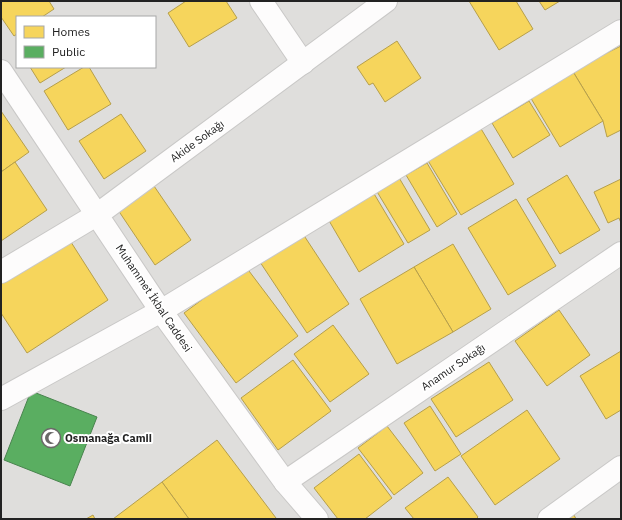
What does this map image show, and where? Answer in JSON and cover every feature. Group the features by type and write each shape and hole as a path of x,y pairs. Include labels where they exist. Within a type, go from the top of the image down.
{"street":[{"path":"261,1 303,63"},
{"name":"Akide Sokağı","path":"1,272 98,214 386,1"},
{"path":"1,399 161,311 621,31"},
{"name":"Muhammet İkbal Caddesi","path":"1,70 161,311 285,482 317,519"},
{"name":"Anamur Sokağı","path":"285,482 621,253"},
{"path":"549,519 621,467"}],"shaded area":[{"path":"1,1 621,1 621,519 1,519"}],"building: Homes":[{"path":"1,1 49,1 54,9 44,16 16,16 16,35 14,36 1,17"},
{"path":"186,1 226,1 237,18 189,47 168,13"},
{"path":"469,1 516,1 533,29 499,50"},
{"path":"539,1 560,1 545,10"},
{"path":"397,41 421,78 385,102 373,83 369,85 357,67"},
{"path":"621,46 621,130 607,137 603,121 572,70"},
{"path":"31,68 64,68 40,83"},
{"path":"82,68 90,68 111,104 68,130 44,91"},
{"path":"572,70 603,121 560,147 529,95"},
{"path":"529,101 550,135 513,158 492,123"},
{"path":"1,111 29,152 1,172"},
{"path":"121,114 146,151 104,179 79,141"},
{"path":"480,127 514,184 461,215 427,159"},
{"path":"15,162 47,210 1,241 1,172"},
{"path":"427,163 457,214 437,227 406,175"},
{"path":"567,175 600,230 560,254 527,199"},
{"path":"398,176 430,230 408,243 376,190"},
{"path":"621,179 621,223 619,218 608,223 594,192"},
{"path":"154,186 191,240 155,265 118,210"},
{"path":"373,192 404,244 359,272 328,219"},
{"path":"516,199 556,266 508,295 468,228"},
{"path":"301,231 349,304 307,333 258,259"},
{"path":"69,239 108,300 27,353 1,313 1,283"},
{"path":"453,244 491,309 453,332 414,267"},
{"path":"246,267 298,336 236,383 184,313"},
{"path":"414,267 453,332 397,364 360,299"},
{"path":"559,310 590,355 547,386 515,341"},
{"path":"333,325 369,374 330,402 294,354"},
{"path":"621,351 621,410 606,419 580,376"},
{"path":"293,360 331,411 278,450 241,398"},
{"path":"489,362 513,400 456,437 431,399"},
{"path":"430,406 461,454 435,471 404,423"},
{"path":"527,410 560,459 495,505 461,456"},
{"path":"387,426 423,473 394,495 358,448"},
{"path":"217,440 276,518 189,519 162,482"},
{"path":"359,454 392,498 365,519 338,519 314,488"},
{"path":"448,477 478,517 476,519 414,519 405,508"},
{"path":"162,482 189,519 113,519"},
{"path":"93,515 95,519 86,519"},
{"path":"574,515 576,519 567,519"}],"building: Public":[{"name":"Osmanağa Camii","path":"31,391 97,417 70,486 4,460"}],"place":[{"name":"Osmanağa Camii","path":"51,438"}]}
